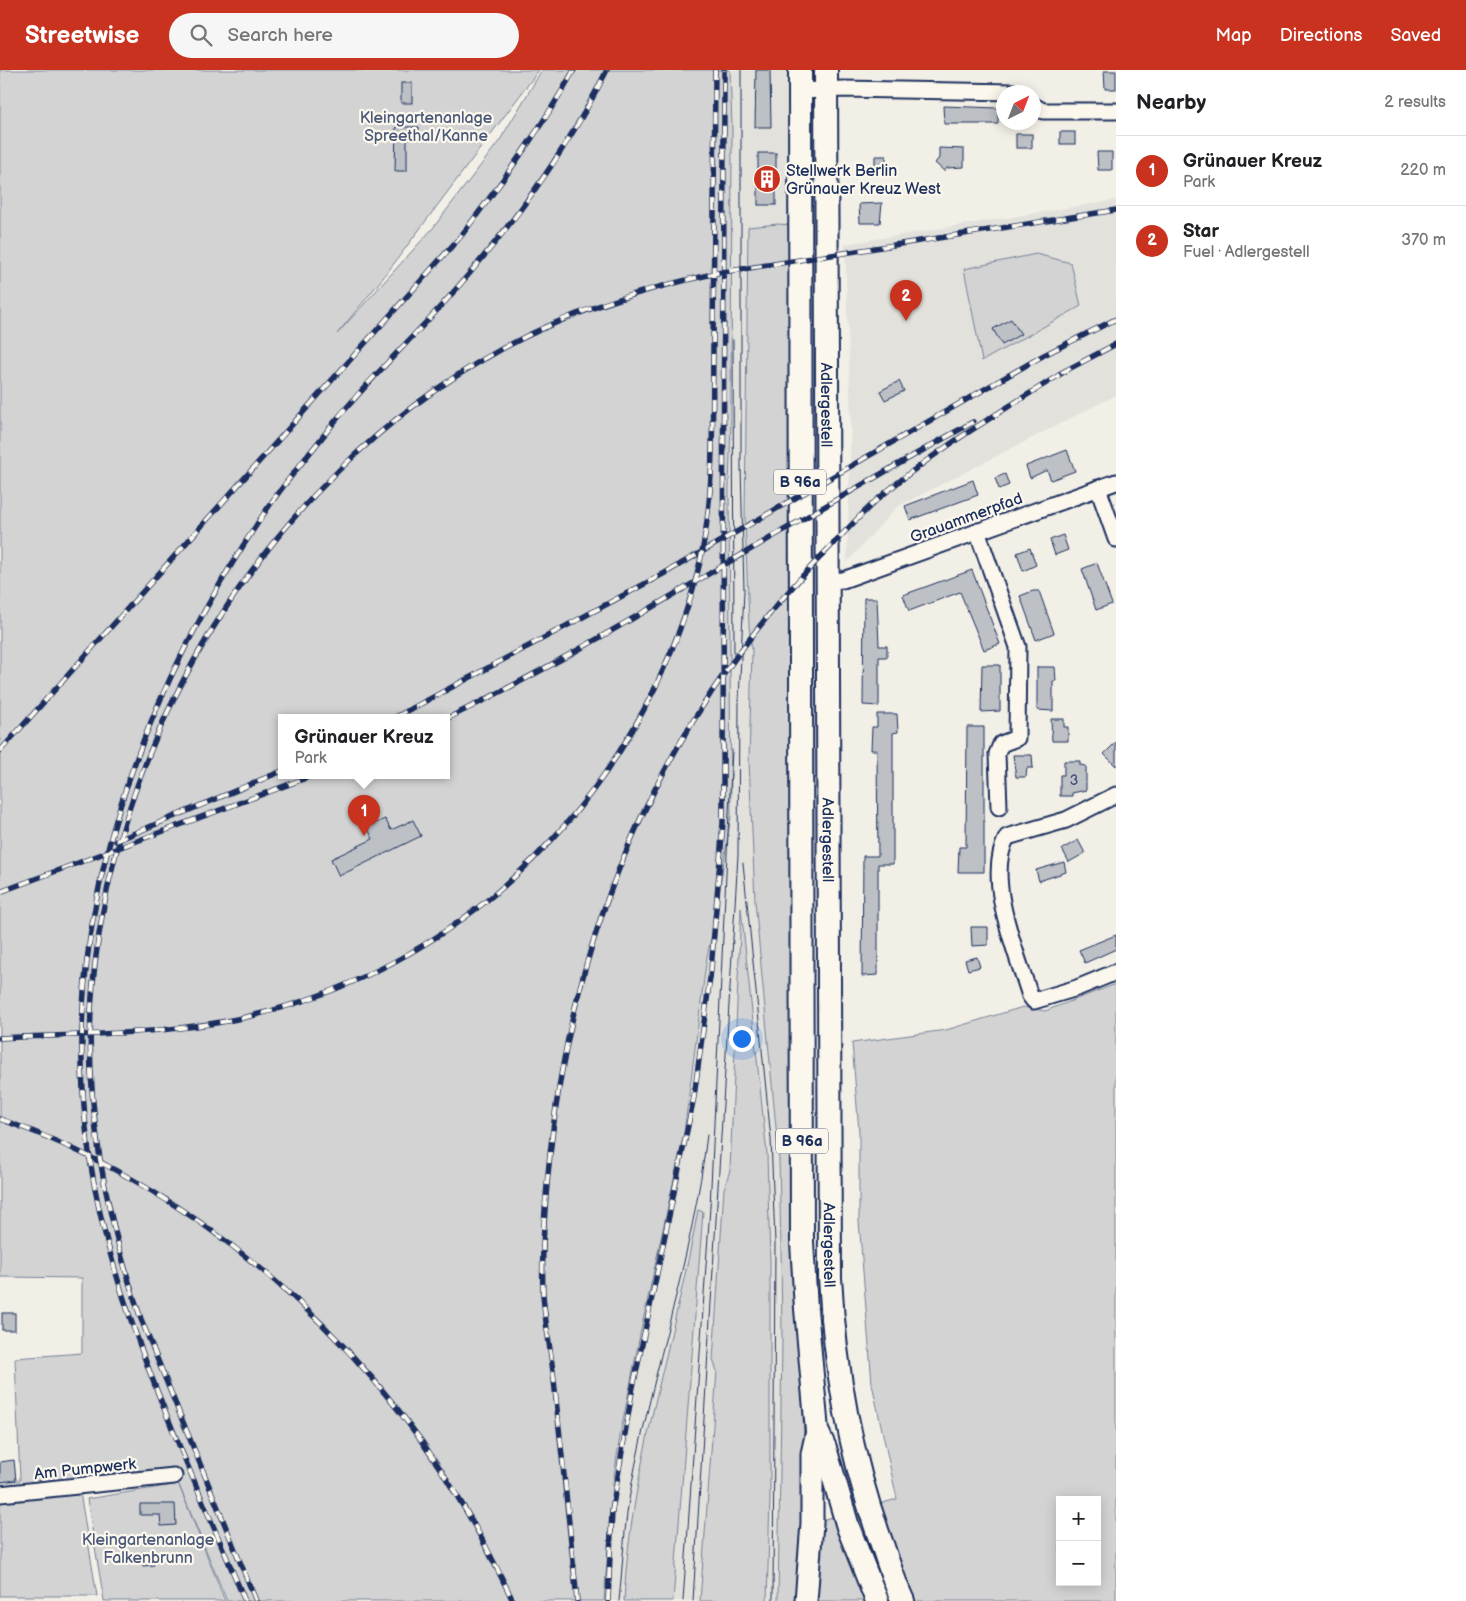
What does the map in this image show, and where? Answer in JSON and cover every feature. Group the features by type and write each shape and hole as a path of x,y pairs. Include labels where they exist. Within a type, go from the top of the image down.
{"main road":[{"name":"Adlergestell","path":"800,80 802,1242 817,1431 812,1454 812,1523 806,1601"},
{"name":"Adlergestell","path":"826,80 830,1278 838,1370 854,1450 874,1524 903,1601"},
{"path":"802,973 828,973"},
{"name":"Adlergestell","path":"817,1431 825,1448 863,1569 876,1601"}],"street":[{"path":"800,80 996,91"},
{"path":"1041,110 1116,111"},
{"name":"Grauammerpfad","path":"827,581 843,580 1116,482"},
{"path":"1098,488 1116,538"},
{"path":"977,531 1018,647 1017,738 1001,744 997,754 999,807"},
{"path":"1116,795 1066,820 1012,833 1007,836 1003,844 998,876 1003,906 1030,996 1034,1001 1077,988 1116,972"},
{"name":"Am Pumpwerk","path":"0,1494 174,1476"}],"shaded area":[{"path":"599,70 612,70 586,122 545,188 474,278 338,430 271,515 230,576 192,639 174,677 177,679 233,583 293,512 336,464 413,398 463,364 530,328 585,305 703,268 707,70 790,70 791,225 748,227 745,520 749,626 752,651 749,761 755,901 779,1160 782,1342 778,1601 767,1601 770,1498 770,1261 767,1154 741,913 730,1171 724,1189 713,1359 717,1371 700,1601 673,1601 703,1212 698,1210 688,1270 637,1490 624,1601 598,1601 605,1487 667,1201 692,1046 711,879 718,738 712,737 713,707 684,749 654,806 616,893 590,971 558,1124 551,1240 553,1294 581,1601 571,1601 542,1314 539,1233 543,1146 556,1051 577,968 603,886 643,795 717,670 717,583 694,599 678,649 636,742 587,812 544,858 477,915 435,945 384,975 330,1001 266,1019 203,1032 102,1043 101,1117 107,1161 198,1213 295,1288 334,1327 377,1374 427,1436 480,1521 518,1601 505,1601 469,1526 415,1441 365,1379 323,1333 245,1262 190,1223 108,1174 116,1227 142,1311 260,1601 237,1601 121,1314 92,1222 84,1163 0,1126 0,1116 81,1147 75,1043 0,1045 0,1032 74,1029 76,966 93,870 0,904 0,878 103,841 110,803 156,691 196,610 261,505 330,418 448,288 510,214 554,154 579,112","holes":["703,288 699,548 362,714 450,714 450,729 496,706 681,604 669,647 628,730 579,803 535,850 470,907 378,966 322,989 265,1009 201,1021 101,1027 101,997 110,911 127,858 148,850 194,841 340,779 278,779 278,755 130,828 134,806 156,747 183,687 241,592 300,521 344,475 386,435 444,391 472,373 538,337 612,309 670,293"]},
{"path":"1116,200 1116,395 897,507 847,562 851,420 845,244"}],"green space":[{"path":"0,70 539,70 383,278 337,334 433,228 500,140 542,70 730,70 732,127 729,488 731,816 714,926 707,956 684,1133 620,1436 613,1483 604,1601 227,1601 179,1485 225,1601 104,1601 87,1499 179,1484 172,1467 79,1486 97,1596 0,1596 0,1482 20,1480 15,1358 82,1353 82,1278 0,1277"},
{"path":"809,104 817,105 818,870 813,865 811,855"},
{"path":"778,224 791,225 794,1279 803,1409 805,1509 798,1601 778,1601 782,1342 779,1160 755,901 749,761 752,651 749,626 745,520 748,227"},
{"path":"1036,254 1071,263 1081,306 982,361 964,269"},
{"path":"741,908 767,1154 770,1261 770,1498 767,1601 700,1601 717,1371 713,1360 724,1189 730,1170"},
{"path":"1116,984 1116,1601 813,1601 822,1520 897,1499 872,1384 859,1221 859,1132 852,1043 946,1030 1023,1007 1045,1011"},
{"path":"698,1210 703,1212 673,1601 624,1601 628,1551 644,1453 678,1307"}],"building":[{"path":"756,70 770,70 771,127 755,127"},
{"path":"1104,71 1116,71 1116,89 1105,89"},
{"path":"401,83 412,83 412,103 401,103"},
{"path":"943,106 996,108 996,124 944,124"},
{"path":"396,127 419,127 419,139 407,139 407,171 395,171"},
{"path":"1060,132 1075,132 1075,144 1060,144"},
{"path":"1016,134 1032,134 1032,148 1016,148"},
{"path":"939,148 964,149 964,167 947,168 944,171 935,163 939,158"},
{"path":"1097,152 1112,152 1112,170 1098,170"},
{"name":"Stellwerk Berlin Grünauer Kreuz West","path":"758,153 776,153 776,205 758,205"},
{"path":"875,156 886,156 886,171 875,170"},
{"path":"882,203 880,223 860,223 859,204"},
{"path":"1011,319 1021,334 1002,345 993,329"},
{"path":"899,381 904,391 885,400 880,391"},
{"path":"1067,450 1075,471 1051,480 1047,470 1030,478 1026,466"},
{"path":"1005,474 1009,485 999,489 995,478"},
{"path":"973,480 978,495 910,520 905,506"},
{"path":"1063,535 1068,550 1055,555 1050,540"},
{"path":"1030,548 1036,565 1023,571 1017,553"},
{"path":"1097,563 1112,604 1096,610 1082,569"},
{"path":"972,570 1000,644 984,650 960,592 909,611 903,595"},
{"path":"1033,591 1039,591 1054,633 1036,640 1020,596"},
{"path":"864,598 877,598 879,646 887,646 887,657 879,657 879,706 863,705"},
{"path":"982,665 1000,665 1000,711 981,712"},
{"path":"1037,667 1055,667 1056,681 1053,681 1053,711 1037,710"},
{"path":"877,714 897,714 898,732 893,733 893,864 878,864 878,975 862,976 863,856 878,856 877,750 871,750 872,727 877,727"},
{"path":"1051,719 1064,719 1064,727 1068,727 1068,741 1052,741"},
{"path":"967,727 984,727 984,872 958,872 959,847 966,847"},
{"path":"1116,742 1116,766 1104,754"},
{"path":"1013,755 1032,755 1033,768 1027,768 1026,777 1016,777"},
{"path":"1064,761 1080,761 1080,765 1086,766 1086,790 1072,793 1072,796 1060,796 1060,775 1064,775"},
{"path":"385,819 391,830 413,820 421,836 339,876 331,859 373,839 367,827"},
{"path":"1078,840 1085,853 1069,862 1062,849"},
{"path":"1064,862 1066,872 1039,881 1036,870"},
{"path":"971,927 988,927 988,945 972,946"},
{"path":"1116,935 1116,949 1085,963 1079,950"},
{"path":"977,957 980,967 968,970 965,960"},
{"path":"2,1313 15,1313 15,1330 2,1330"},
{"path":"14,1460 16,1480 0,1482 0,1462"},
{"path":"140,1504 175,1504 176,1525 161,1526 160,1515 140,1515"},
{"path":"142,1552 153,1552 154,1565 143,1566"}],"tram line":[{"path":"693,1601 738,855 739,700 744,591 741,466 741,70"},
{"path":"733,340 734,662"},
{"path":"683,1601 710,1207 732,750"},
{"path":"743,863 771,1139 775,1242 773,1601"},
{"path":"619,1601 625,1530 631,1488 650,1400 683,1268 701,1180 707,1135"}],"railway":[{"path":"0,751 461,236 520,155 574,70"},
{"path":"245,1601 149,1371 132,1325 104,1230 87,1134 82,1039 89,946 106,855 134,766 170,679 214,594 265,512 342,413 473,270 516,216 574,131 607,70"},
{"path":"0,1038 160,1030 224,1022 255,1015 320,995 382,968 439,935 492,896 540,852 584,802 622,748 655,688 684,619 703,547 707,522 712,448 715,70"},
{"path":"608,1601 612,1511 632,1392 694,1097 711,970 723,823 724,70"},
{"path":"256,1601 141,1319 129,1282 118,1244 101,1167 92,1089 90,1050 91,1011 103,911 128,813 165,719 213,629 271,545 339,470 416,404 500,350 526,336 579,313 633,294 717,273 1116,210"},
{"path":"402,714 665,573 1044,355 1116,319"},
{"path":"1061,373 1116,344"},
{"path":"577,1601 554,1380 544,1305 543,1235 552,1137 565,1053 584,972 610,893 641,817 679,744 724,674 775,608 860,516 900,481 970,431 1067,370"},
{"path":"450,717 572,653 973,422"},
{"path":"116,841 278,773"},
{"path":"0,892 303,779"},
{"path":"0,1119 70,1147 138,1183 203,1224 264,1271 321,1324 374,1380 421,1440 469,1516 513,1601"}],"place":[{"name":"Stellwerk Berlin Grünauer Kreuz West","path":"767,179"},
{"name":"Star","path":"906,321"},
{"name":"Grünauer Kreuz","path":"364,836"}],"park label":[{"name":"Kleingartenanlage Spreethal/Kanne","path":"426,126"},
{"name":"Kleingartenanlage Falkenbrunn","path":"148,1548"}]}
